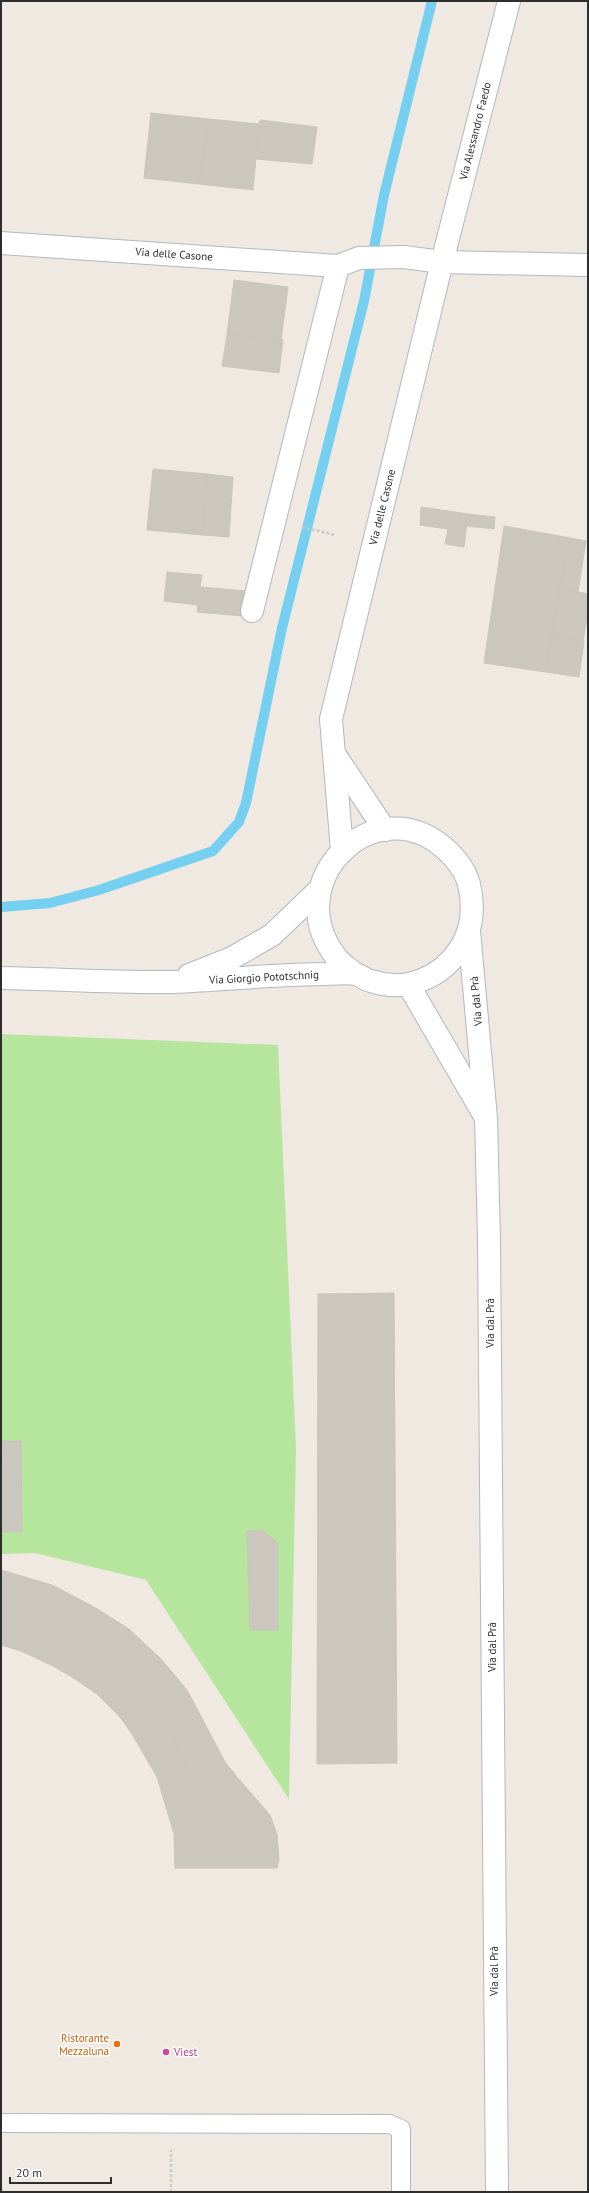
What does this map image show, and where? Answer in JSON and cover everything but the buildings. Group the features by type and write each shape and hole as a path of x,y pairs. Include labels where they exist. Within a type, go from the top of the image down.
{"street":[{"name":"Via Alessandro Faedo","path":"442,262 509,1"},
{"name":"Via delle Casone","path":"1,243 338,266 359,258 404,257 442,262 588,266"},
{"name":"Via delle Casone","path":"342,850 331,718 442,262"},
{"path":"252,611 338,266"},
{"name":"Via delle Casone","path":"334,754 385,830"},
{"path":"385,830 411,830 435,840 455,857 468,880 473,906 469,931 460,950 446,966 428,978 408,984 390,985 372,981 355,974 336,958 324,937 318,914 319,890 327,868 342,850 360,837 385,830"},
{"name":"Via Giorgio Pototschnig","path":"173,982 232,958 272,935 319,890"},
{"name":"Via dal Prà","path":"469,931 486,1118 489,1249 494,2187"},
{"name":"Via Giorgio Pototschnig","path":"1,978 173,982 312,974 355,974"},
{"name":"Via dal Prà","path":"408,984 486,1118"}],"lane":[{"path":"1,2123 390,2124 401,2129 401,2192"}],"path":[{"path":"296,526 335,535"},
{"path":"171,2192 172,2124"}],"green space":[{"path":"1,1034 278,1045 296,1448 289,1799 146,1580 35,1553 1,1554"}],"waterway":[{"path":"1,907 50,903 99,890 213,851 239,822 246,803 282,628 364,301 384,195 432,1"}],"place":[{"name":"Ristorante Mezzaluna","path":"117,2044"},
{"name":"Viest","path":"166,2052"}]}
